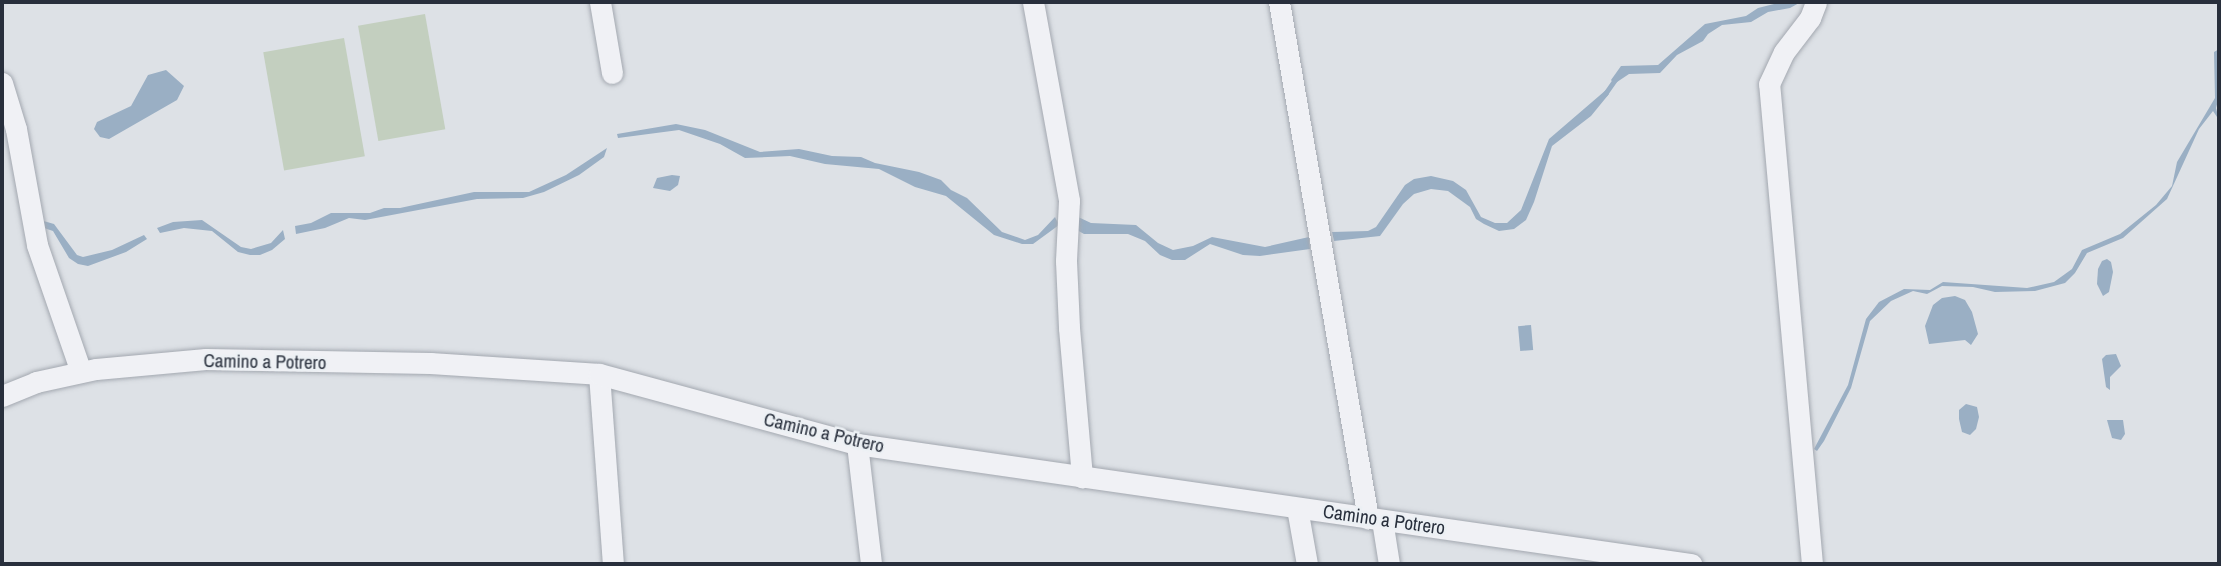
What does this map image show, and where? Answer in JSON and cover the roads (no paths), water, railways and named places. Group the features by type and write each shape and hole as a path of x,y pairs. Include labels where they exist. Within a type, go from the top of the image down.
{"street":[{"path":"600,2 612,73"},
{"path":"1033,2 1069,201 1067,275 1082,477"},
{"path":"1279,2 1375,519 1389,564"},
{"path":"1812,564 1769,83 1784,52 1810,18 1816,2"},
{"path":"2,83 16,129 37,245 81,372"},
{"name":"Camino a Potrero","path":"2,396 36,383 81,372 206,359 302,363 430,363 599,374 856,444 1375,519 1578,556 1691,564"},
{"path":"599,374 613,564"},
{"path":"856,444 871,564"},
{"path":"1297,508 1307,564"}],"water":[{"path":"1782,2 1801,2 1790,8 1768,12 1751,22 1722,25 1708,34 1703,41 1677,55 1660,73 1629,74 1614,84 1611,80 1621,66 1658,65 1705,24 1746,16 1758,8"},
{"path":"2219,49 2219,97 2216,108 2219,120 2213,111 2199,129 2167,199 2123,238 2087,253 2075,273 2065,283 2035,291 1995,292 1973,287 1942,286 1927,294 1913,291 1891,301 1870,321 1851,388 1824,441 1817,451 1814,449 1848,385 1866,319 1879,302 1904,289 1930,290 1943,282 2027,288 2054,282 2072,269 2082,250 2120,234 2156,205 2172,186 2177,162 2215,98 2214,52"},
{"path":"166,70 184,86 177,100 109,139 100,137 94,129 97,122 131,106 148,75"},
{"path":"1606,90 1609,94 1591,116 1552,146 1526,220 1514,229 1499,231 1484,224 1476,219 1470,207 1448,191 1431,189 1414,194 1403,204 1380,236 1334,241 1332,232 1368,231 1376,227 1405,185 1414,179 1431,176 1453,181 1466,190 1481,217 1495,223 1507,223 1521,210 1549,139"},
{"path":"676,124 705,130 760,152 799,149 832,156 861,157 875,163 919,172 941,180 951,190 967,198 1002,232 1025,240 1038,235 1055,217 1059,225 1033,244 1022,244 994,235 946,196 915,187 879,169 825,164 790,156 745,158 720,144 679,130 618,138 617,134"},
{"path":"607,148 604,157 579,175 544,192 523,198 477,199 365,220 349,218 325,228 296,234 295,226 311,223 331,213 370,213 384,208 400,208 474,192 529,192 566,175"},
{"path":"680,176 678,185 670,191 653,188 657,178"},
{"path":"1076,216 1091,223 1136,225 1158,243 1173,250 1193,246 1212,237 1265,247 1309,237 1310,249 1260,256 1243,255 1210,244 1185,260 1172,260 1160,255 1145,241 1128,234 1084,234 1075,229"},
{"path":"40,220 54,224 77,255 83,257 112,250 144,235 147,239 126,252 88,266 69,258 53,231 41,227"},
{"path":"202,220 241,247 251,249 271,243 283,230 285,239 272,250 260,255 250,255 238,252 212,231 184,228 160,233 157,228 173,222"},
{"path":"2107,259 2111,262 2113,272 2109,292 2103,296 2097,284 2098,269 2102,261"},
{"path":"1955,296 1965,300 1972,312 1978,334 1971,345 1965,340 1929,344 1925,326 1933,305 1942,298"},
{"path":"1531,325 1533,350 1520,351 1518,326"},
{"path":"2116,354 2121,366 2110,377 2110,390 2106,387 2102,359 2106,355"},
{"path":"1966,404 1977,407 1979,417 1976,429 1970,435 1962,432 1959,419 1959,410"},
{"path":"2107,420 2123,420 2125,434 2121,440 2112,438"}],"waterway":[{"path":"1605,94 1616,78"}]}
